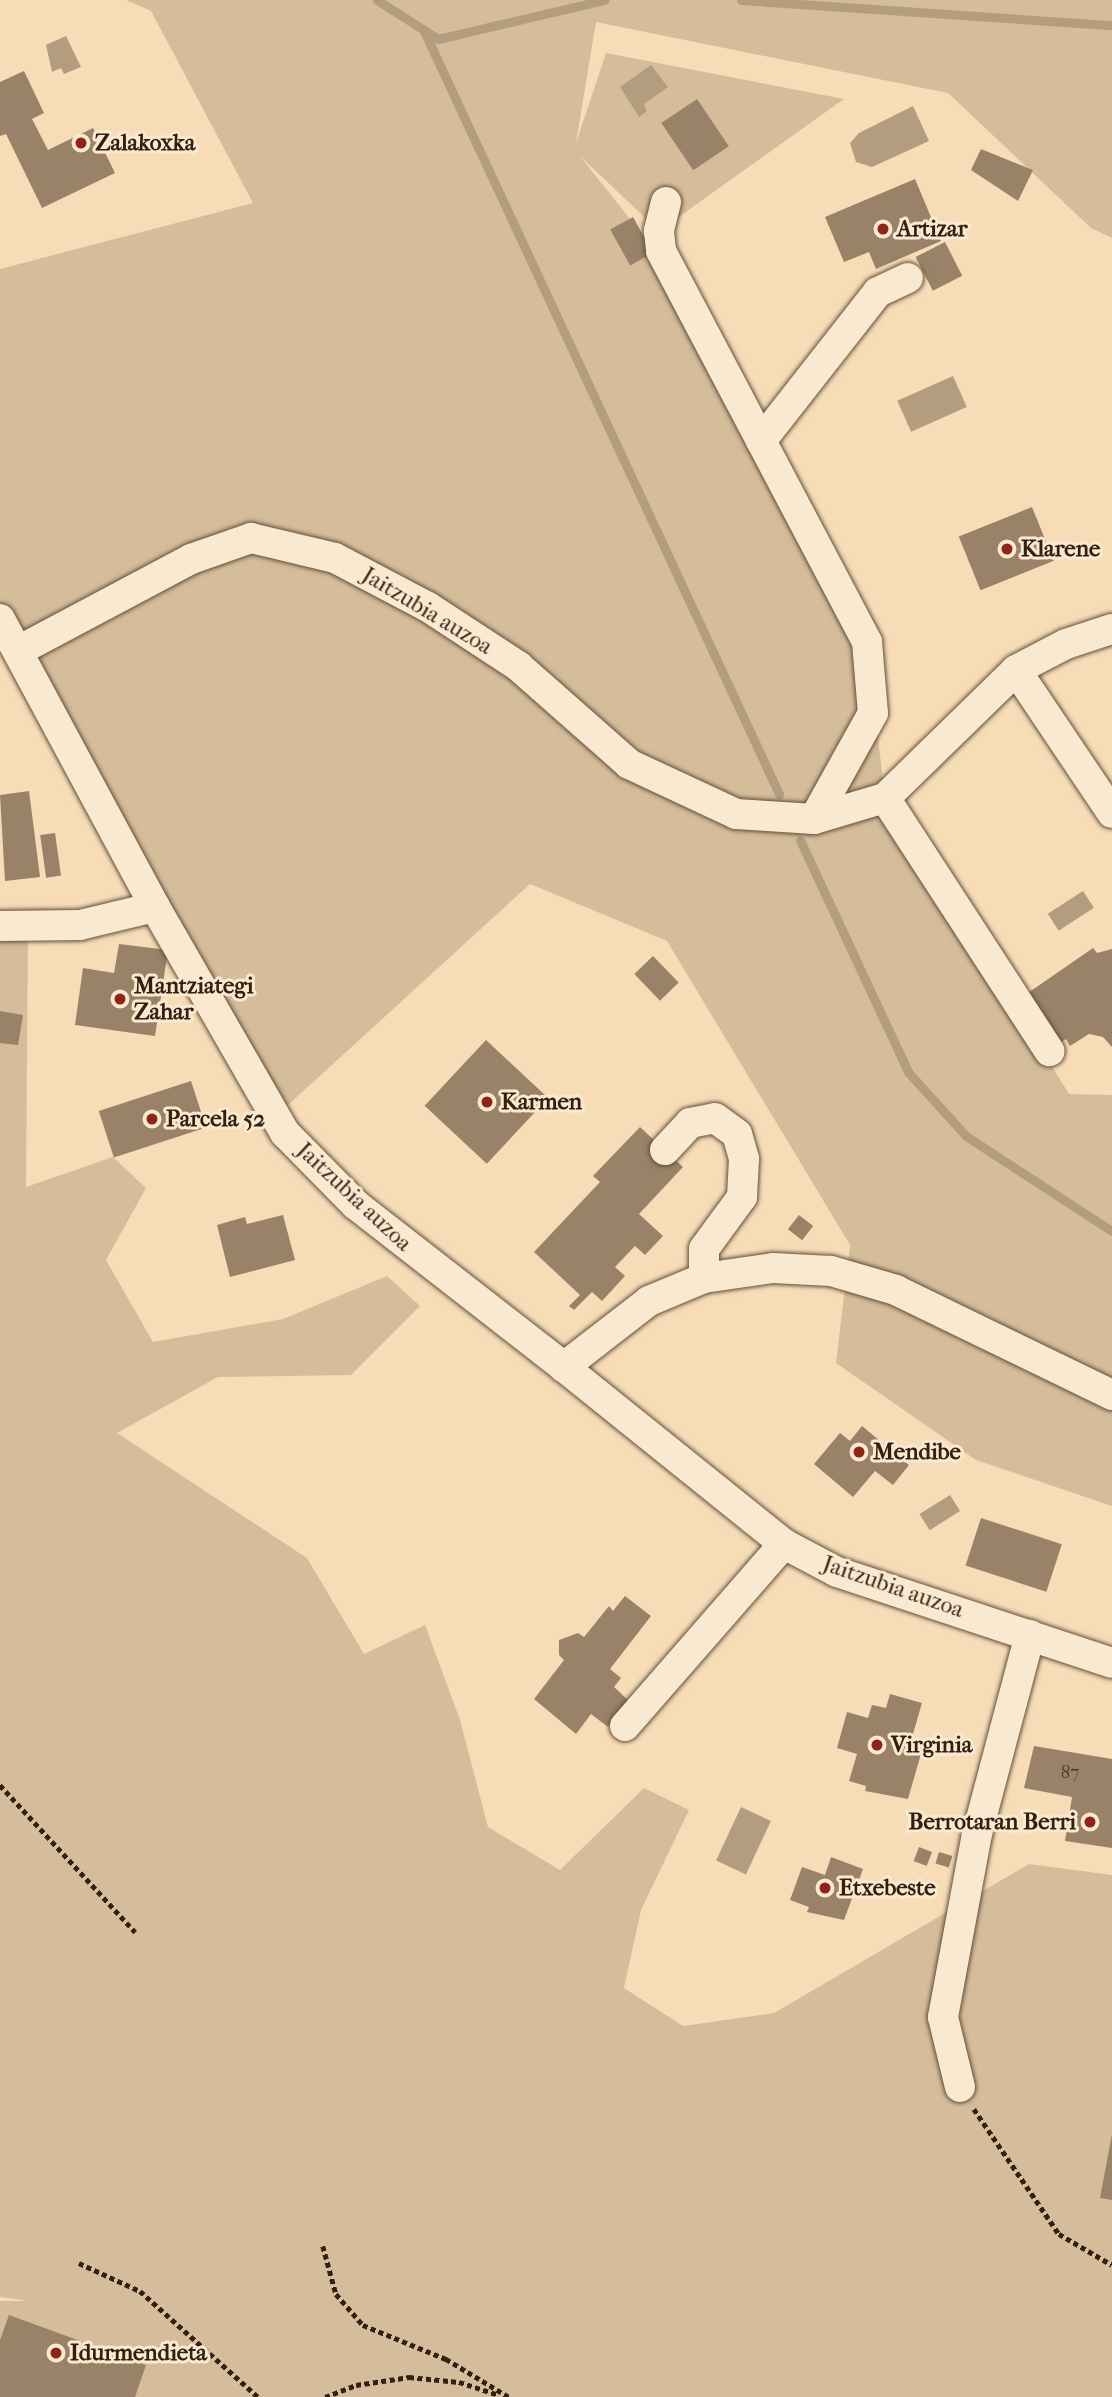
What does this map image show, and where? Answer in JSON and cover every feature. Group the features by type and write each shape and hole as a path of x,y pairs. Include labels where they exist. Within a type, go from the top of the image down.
{"street":[{"path":"666,202 659,231 661,251 867,642 873,713 814,819"},
{"path":"761,441 878,292 908,278"},
{"name":"Jaitzubia auzoa","path":"18,651 191,559 251,538 335,558 428,607 518,666 629,764 736,814 814,819 885,798 1016,670 1066,644 1112,629"},
{"name":"Jaitzubia auzoa","path":"0,619 155,906 285,1133 356,1205 564,1367 784,1544 837,1572 1112,1663"},
{"path":"1016,670 1112,813"},
{"path":"885,798 1049,1051"},
{"path":"0,926 80,925 155,906"},
{"path":"665,1150 690,1123 715,1118 737,1134 744,1159 742,1197 704,1249 704,1278"},
{"path":"564,1367 649,1301 704,1278 773,1268 831,1271 896,1290 1112,1395"},
{"path":"625,1726 784,1544"},
{"path":"960,2087 943,2017 977,1834 1030,1635"}],"path":[{"path":"0,1785 135,1932"},
{"path":"960,2087 1059,2234 1112,2265"},
{"path":"323,2246 336,2294 363,2325 446,2359 506,2397"},
{"path":"79,2263 140,2291 258,2397"},
{"path":"325,2397 356,2385 409,2377 459,2382 506,2397"}],"shaded area":[{"path":"126,0 1112,0 1112,238 1091,228 948,93 596,22 576,143 606,53 844,99 659,231 580,156 654,249 867,642 885,798 1069,1094 1112,1095 1112,1506 976,1460 836,1363 850,1245 667,941 530,884 276,1116 0,625 0,269 253,203 151,11"},
{"path":"66,36 81,67 64,74 61,68 52,72 46,45"},
{"path":"651,65 668,87 644,104 647,111 639,117 620,87"},
{"path":"913,106 929,141 872,167 856,162 850,143 859,133"},
{"path":"953,376 967,407 911,432 897,401"},
{"path":"1083,891 1094,908 1059,931 1048,914"},
{"path":"0,920 28,931 26,1187 113,1157 146,1188 106,1260 153,1342 283,1319 387,1276 420,1306 351,1375 218,1377 117,1433 307,1558 364,1654 425,1625 460,1720 488,1827 560,1870 644,1788 689,1810 641,1910 624,1988 683,2026 774,2013 1029,1864 1112,1875 1112,2397 0,2397 0,2301 28,2301 0,2297"},
{"path":"950,1495 960,1511 930,1530 919,1514"},
{"path":"741,1807 771,1821 746,1874 716,1860"}],"building":[{"name":"Zalakoxka","path":"24,71 44,113 32,119 48,150 93,128 115,173 42,208 6,134 0,136 0,82"},
{"path":"697,99 729,146 693,170 661,123"},
{"path":"981,149 1033,170 1018,201 971,170"},
{"name":"Artizar","path":"915,179 941,241 876,269 869,252 844,262 825,217"},
{"path":"633,217 653,253 630,265 610,230"},
{"path":"945,242 962,276 933,291 916,257"},
{"name":"Klarene","path":"1032,507 1054,561 980,590 959,537"},
{"path":"29,791 40,877 5,881 0,795"},
{"path":"55,833 61,876 46,878 40,835"},
{"name":"Mantziategi Zahar","path":"119,944 168,950 155,1036 75,1025 83,968 114,973"},
{"path":"1093,948 1097,953 1112,949 1112,1047 1103,1037 1089,1034 1070,1046 1066,1039 1058,1044 1025,995"},
{"path":"653,956 679,983 660,1001 634,974"},
{"path":"0,1011 23,1015 18,1045 0,1043"},
{"name":"Karmen","path":"486,1040 548,1098 487,1164 425,1106"},
{"name":"Parcela 52","path":"191,1081 206,1128 114,1158 99,1111"},
{"path":"640,1127 683,1167 639,1214 663,1236 645,1255 635,1246 615,1267 625,1276 602,1301 592,1292 574,1310 569,1306 580,1295 534,1252 600,1182 593,1176"},
{"path":"283,1215 295,1260 230,1277 217,1225 245,1217 247,1224"},
{"path":"799,1215 813,1226 802,1240 788,1229"},
{"name":"Mendibe","path":"862,1426 909,1465 893,1485 875,1471 853,1497 814,1464 840,1433 850,1441"},
{"path":"981,1518 1062,1544 1046,1592 966,1566"},
{"path":"625,1596 651,1616 610,1669 621,1678 614,1687 629,1701 608,1727 591,1714 576,1734 534,1699 564,1660 559,1655 559,1640 578,1633 584,1637 609,1606 613,1611"},
{"name":"Virginia","path":"890,1694 922,1703 910,1744 923,1747 908,1799 865,1791 866,1786 849,1781 857,1754 837,1748 847,1712 868,1718 872,1705 886,1708"},
{"path":"1034,1746 1112,1759 1112,1848 1065,1841 1072,1797 1024,1788"},
{"path":"919,1847 932,1852 927,1866 914,1861"},
{"path":"939,1852 952,1856 949,1868 935,1863"},
{"name":"Etxebeste","path":"831,1857 863,1869 844,1920 807,1912 809,1907 790,1900 802,1867 825,1875"},
{"path":"1112,2134 1112,2200 1100,2198"},
{"name":"Idurmendieta","path":"9,2315 146,2365 135,2397 0,2397 0,2340"}],"waterway":[{"path":"377,0 438,39 604,0"},
{"path":"741,0 1112,25"},
{"path":"423,29 779,794"},
{"path":"800,840 908,1072 966,1136 1112,1231"}],"place":[{"name":"Zalakoxka","path":"81,143"},
{"name":"Artizar","path":"883,229"},
{"name":"Klarene","path":"1007,549"},
{"name":"Mantziategi Zahar","path":"120,999"},
{"name":"Karmen","path":"487,1102"},
{"name":"Parcela 52","path":"152,1119"},
{"name":"Mendibe","path":"859,1452"},
{"name":"Virginia","path":"877,1745"},
{"name":"Berrotaran Berri","path":"1090,1822"},
{"name":"Etxebeste","path":"825,1888"},
{"name":"Idurmendieta","path":"56,2353"}]}
